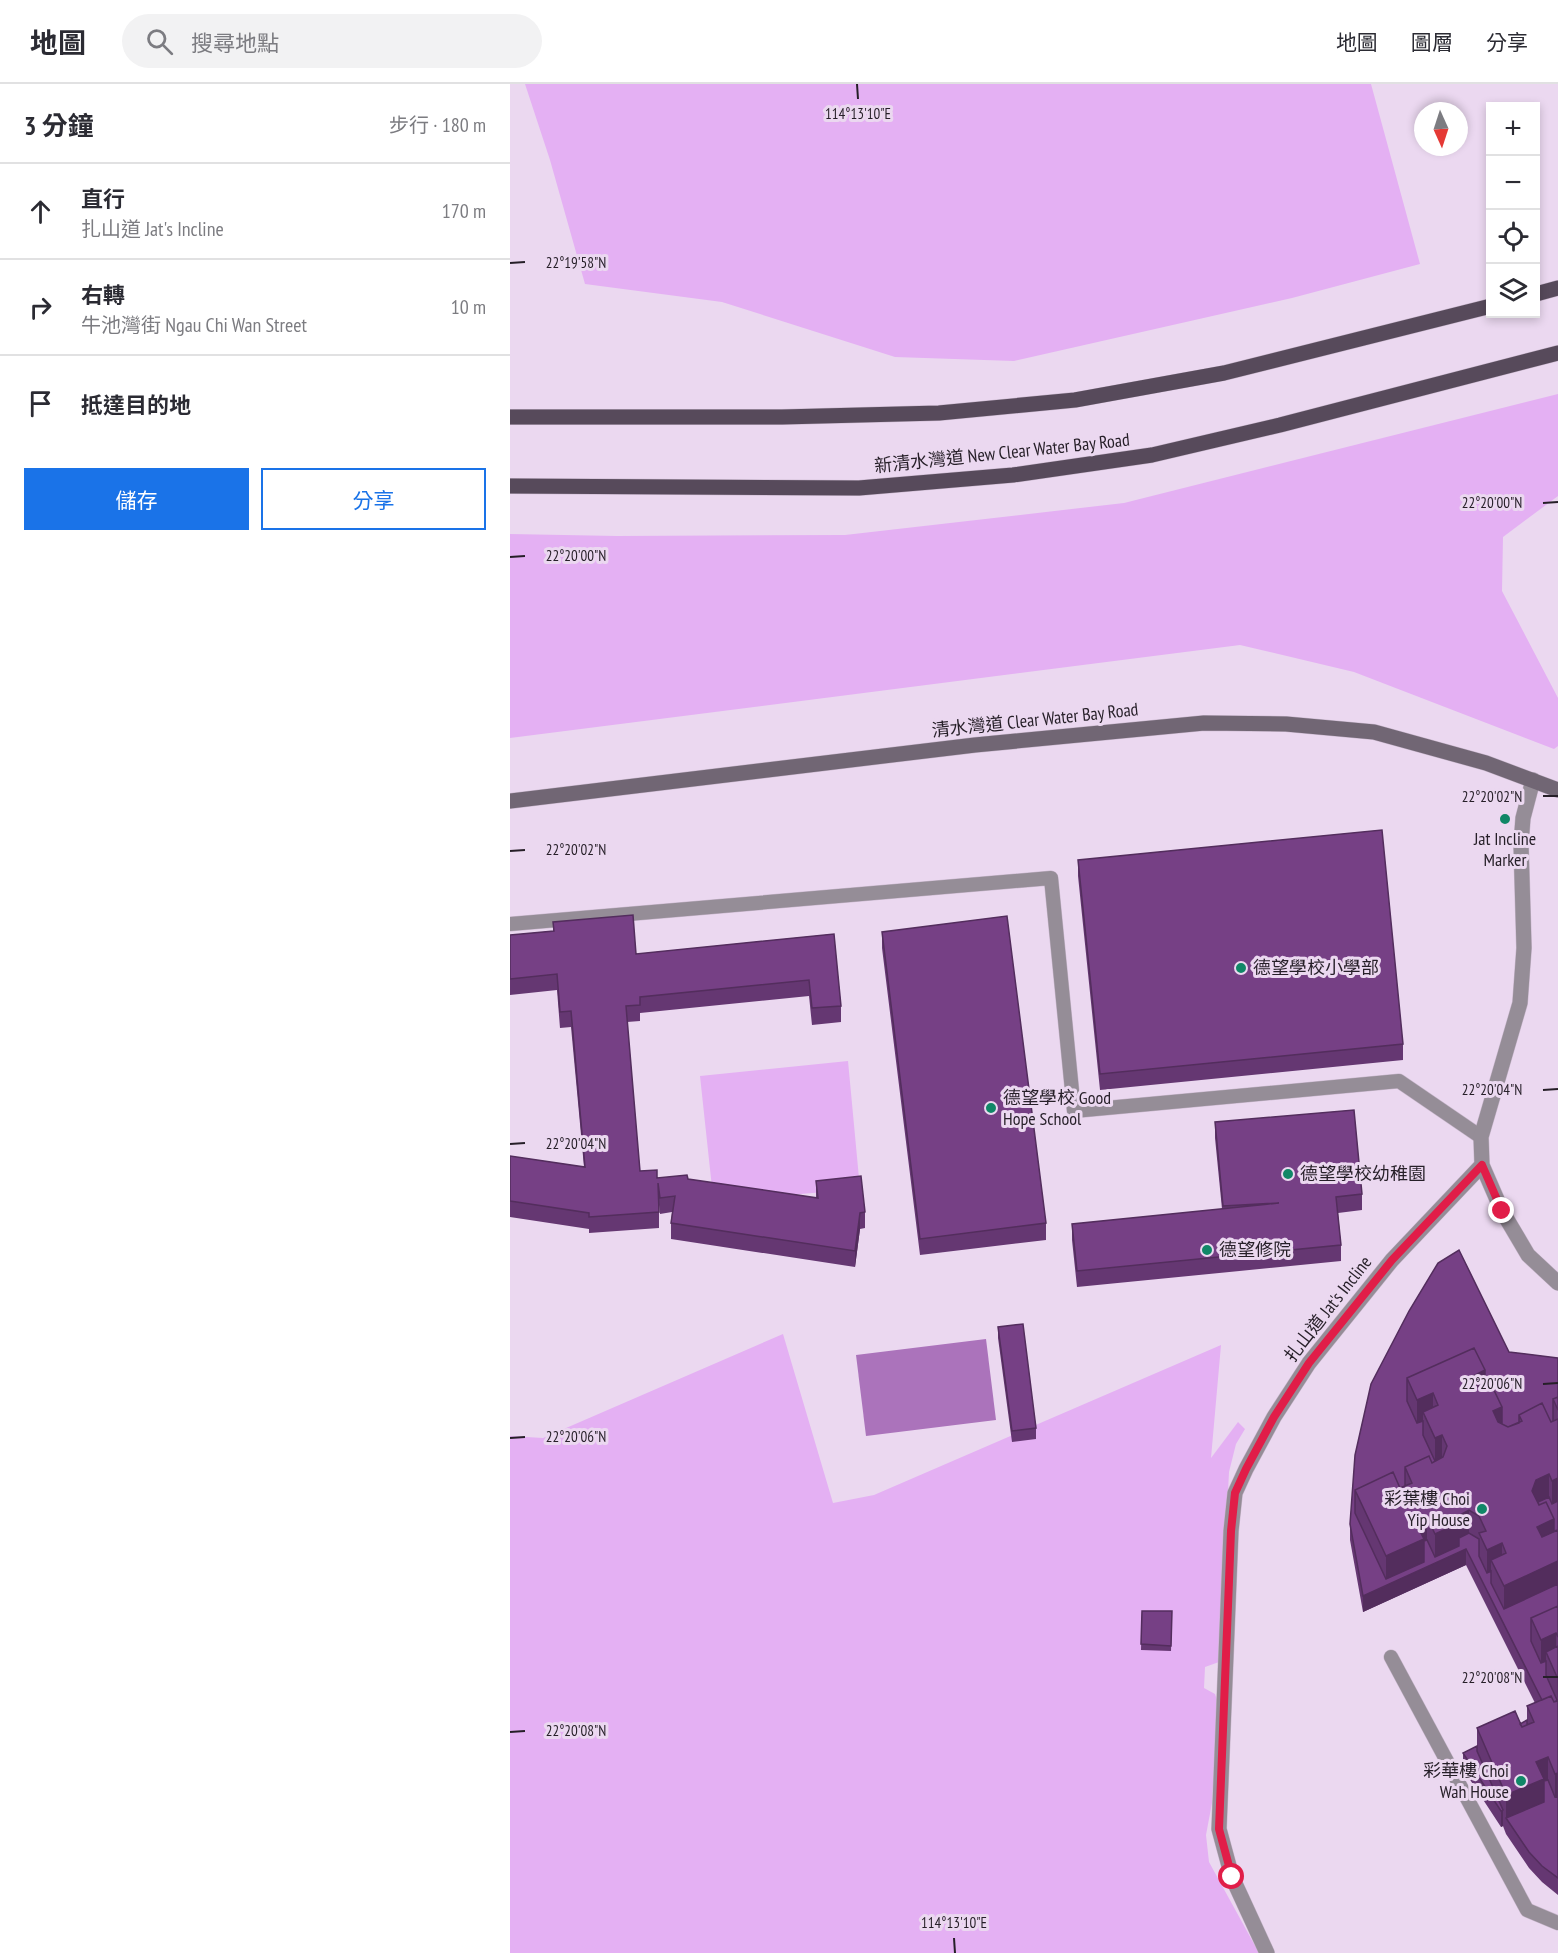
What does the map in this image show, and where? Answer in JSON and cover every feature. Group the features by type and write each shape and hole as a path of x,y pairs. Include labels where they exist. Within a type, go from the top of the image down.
{"main road":[{"path":"1540,293 1558,288"},
{"path":"510,417 782,417 939,413 1075,400 1224,373 1486,307"},
{"name":"新清水灣道 New Clear Water Bay Road","path":"510,486 860,488 1013,475 1152,455 1280,425 1558,353"},
{"name":"清水灣道 Clear Water Bay Road","path":"510,801 963,746 1204,723 1286,724 1374,732 1486,763 1558,790"}],"street":[{"path":"1533,780 1523,818 1521,844 1524,948 1520,1003 1481,1137 1482,1165 1502,1211 1528,1255 1558,1283"},
{"name":"扎山道 Jat's Incline","path":"1267,1953 1232,1877 1219,1829 1231,1531 1235,1493 1274,1417 1309,1363 1392,1260 1482,1165"}],"lane":[{"path":"510,924 1051,878 1074,1111 1399,1081 1481,1137"},
{"path":"1391,1657 1527,1910 1558,1923"}],"shaded area":[{"path":"525,84 1371,84 1420,264 1292,298 1014,361 895,357 722,302 585,284 550,160"},
{"path":"1558,394 1558,496 1503,537 1502,591 1558,698 1558,746 1554,749 1354,672 1240,645 510,738 510,534 845,535 1124,503"},
{"path":"848,1061 860,1189 729,1200 713,1197 700,1076"},
{"path":"783,1334 833,1503 874,1495 1221,1345 1211,1458 1238,1422 1245,1429 1236,1444 1229,1472 1219,1662 1205,1667 1204,1688 1215,1694 1218,1703 1212,1803 1206,1835 1209,1862 1259,1953 510,1953 510,1436 543,1438"},
{"path":"986,1339 996,1420 866,1436 856,1355"}],"building":[{"name":"德望學校小學部","path":"1382,830 1403,1044 1100,1074 1078,860"},
{"path":"633,915 636,954 834,934 841,1006 812,1008 809,980 640,997 640,1005 626,1006 640,1171 657,1170 657,1178 687,1175 688,1179 818,1198 816,1181 861,1176 865,1212 860,1213 855,1251 671,1223 675,1196 660,1198 658,1183 659,1212 589,1217 589,1213 510,1201 510,1156 585,1167 571,1011 560,1012 557,974 510,979 510,935 554,931 553,922"},
{"path":"1007,916 1046,1223 920,1239 882,932"},
{"path":"1354,1110 1362,1194 1336,1197 1341,1245 1077,1271 1072,1224 1279,1203 1223,1206 1215,1122"},
{"path":"1459,1250 1509,1352 1558,1358 1558,1397 1553,1399 1553,1421 1551,1422 1542,1403 1519,1415 1519,1423 1508,1427 1502,1424 1502,1407 1490,1382 1485,1385 1485,1370 1474,1348 1407,1378 1407,1401 1417,1423 1423,1421 1423,1435 1435,1461 1441,1458 1432,1463 1429,1456 1405,1467 1405,1486 1400,1488 1393,1472 1355,1490 1355,1513 1386,1579 1424,1562 1424,1541 1427,1540 1435,1557 1459,1546 1459,1538 1469,1533 1479,1539 1479,1556 1487,1573 1491,1571 1491,1583 1504,1609 1558,1584 1558,1606 1531,1618 1531,1641 1541,1663 1546,1661 1546,1675 1558,1700 1554,1702 1551,1696 1542,1700 1466,1549 1363,1596 1350,1524 1355,1455 1371,1384 1409,1311 1438,1263"},
{"path":"1023,1324 1036,1428 1012,1431 998,1327"},
{"name":"彩葉樓 Choi Yip House","path":"1474,1348 1485,1370 1469,1378 1474,1389 1490,1382 1502,1407 1493,1411 1498,1422 1508,1427 1522,1421 1519,1415 1542,1403 1551,1422 1558,1419 1558,1478 1552,1481 1549,1474 1536,1480 1532,1491 1539,1505 1546,1502 1554,1519 1537,1527 1542,1537 1558,1530 1558,1561 1504,1586 1491,1560 1506,1553 1502,1543 1487,1550 1479,1533 1486,1531 1479,1516 1469,1510 1456,1517 1459,1523 1435,1534 1427,1517 1415,1522 1424,1539 1386,1556 1355,1490 1393,1472 1400,1488 1412,1483 1405,1467 1429,1456 1432,1463 1443,1457 1447,1446 1442,1435 1435,1438 1423,1412 1438,1405 1433,1393 1417,1400 1407,1378"},
{"path":"1558,1397 1558,1410 1553,1399"},
{"path":"1549,1497 1552,1504 1558,1501 1558,1530 1554,1531 1554,1519 1546,1502 1539,1505 1538,1502"},
{"path":"1558,1606 1558,1637 1556,1633 1541,1640 1531,1618"},
{"path":"1142,1611 1172,1611 1171,1646 1141,1644"},
{"path":"1558,1646 1558,1677 1557,1677 1546,1652"},
{"path":"1551,1696 1554,1702 1558,1701 1558,1773 1555,1774 1548,1757 1536,1762 1544,1779 1506,1795 1477,1728 1515,1711 1522,1727 1534,1722 1527,1706"},
{"path":"1527,1720 1527,1725 1522,1727 1520,1724"},
{"path":"1477,1746 1477,1751 1503,1810 1501,1811 1463,1753"},
{"path":"1548,1780 1555,1797 1558,1796 1558,1878 1529,1852 1506,1818 1544,1802 1544,1781"}],"place":[{"name":"Jat Incline Marker","path":"1505,819"},
{"name":"德望學校小學部","path":"1241,968"},
{"name":"德望學校 Good Hope School","path":"991,1108"},
{"name":"德望學校幼稚園","path":"1288,1174"},
{"name":"德望修院","path":"1207,1250"},
{"name":"彩葉樓 Choi Yip House","path":"1482,1509"},
{"name":"彩華樓 Choi Wah House","path":"1521,1781"}],"route":[{"path":"1232,1877 1219,1829 1231,1531 1235,1493 1274,1417 1309,1363 1392,1260 1482,1165 1502,1211"}]}
